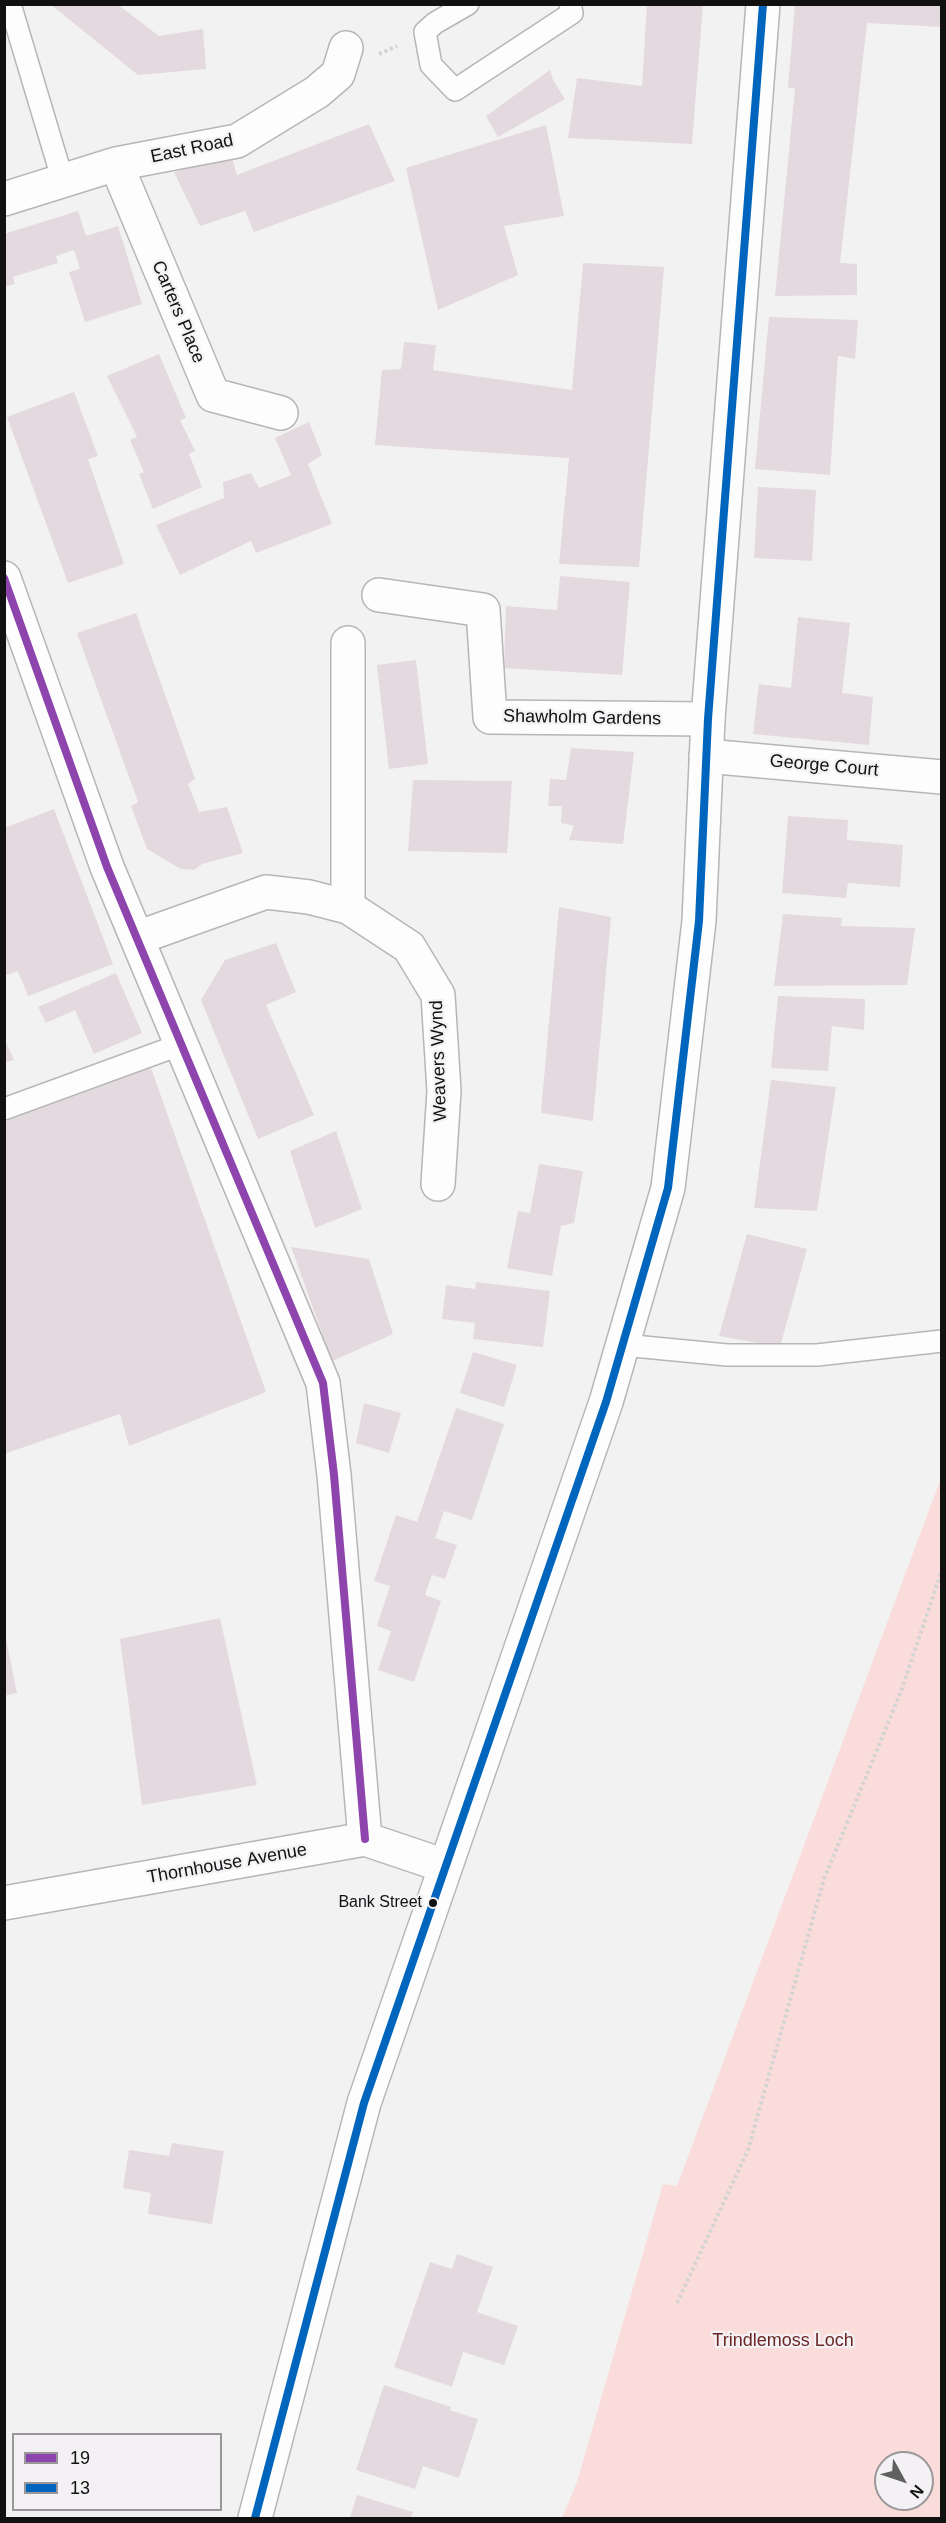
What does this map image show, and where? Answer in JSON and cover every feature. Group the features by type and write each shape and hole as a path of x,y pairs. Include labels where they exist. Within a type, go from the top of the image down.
{"street":[{"path":"255,2518 364,2103 606,1402 668,1188 699,921 708,719 763,4"},
{"name":"East Road","path":"4,200 116,165 237,141 317,92 338,74 346,48"},
{"name":"Carters Place","path":"116,165 213,395 281,413"},
{"path":"4,578 107,867 323,1383 334,1475 365,1839"},
{"name":"Shawholm Gardens","path":"379,595 483,610 490,717 708,719"},
{"path":"348,643 348,907"},
{"name":"George Court","path":"706,756 942,777"},
{"name":"Weavers Wynd","path":"137,938 266,892 309,897 348,907 409,947 438,995 444,1091 438,1184"},
{"name":"Thornhouse Avenue","path":"4,1903 365,1839 445,1866"}],"lane":[{"path":"10,4 63,181"},
{"path":"468,4 435,23 425,32 431,66 455,90 572,12 570,4"},
{"path":"4,1109 182,1044"},
{"path":"623,1345 728,1355 817,1355 942,1341"}],"path":[{"path":"677,2303 748,2150 824,1879 900,1694 942,1570"}],"green space":[{"name":"Trindlemoss Loch","path":"941,1478 941,2518 562,2518 577,2482 663,2184 677,2186"}],"building":[{"path":"50,4 117,4 159,36 203,29 206,69 138,75"},
{"path":"647,4 703,4 692,144 568,138 577,78 642,86"},
{"path":"795,4 942,4 942,27 867,23 840,263 857,264 857,295 775,296 795,88 788,88"},
{"path":"550,70 553,80 565,99 498,137 486,116"},
{"path":"369,124 395,181 254,232 245,211 200,226 174,172 231,155 237,175"},
{"path":"546,125 564,216 504,226 518,275 438,310 406,168"},
{"path":"78,211 86,236 118,226 142,304 85,322 69,272 80,269 74,250 56,256 58,263 13,277 15,284 4,287 4,234"},
{"path":"583,263 664,267 639,567 559,564 569,458 375,445 382,370 401,369 404,342 436,345 433,370 572,390"},
{"path":"769,317 858,320 855,359 838,356 830,475 755,469"},
{"path":"159,354 186,418 180,420 195,451 189,454 202,487 153,509 139,474 144,472 130,440 137,437 107,376"},
{"path":"74,392 98,456 88,459 124,564 68,583 7,417"},
{"path":"309,422 322,455 308,464 332,524 256,553 251,541 180,575 156,525 224,498 223,482 251,473 259,488 291,475 275,438"},
{"path":"758,487 816,490 812,561 754,558"},
{"path":"560,576 630,582 622,675 504,668 506,606 557,610"},
{"path":"136,613 195,779 188,784 199,812 227,807 243,853 202,864 194,870 181,869 147,849 131,806 138,802 77,633"},
{"path":"798,617 850,623 842,693 873,697 869,745 753,734 759,684 791,688"},
{"path":"416,660 428,764 389,769 377,665"},
{"path":"571,748 634,752 623,844 569,840 574,826 561,823 562,806 548,806 550,779 566,780"},
{"path":"413,780 512,781 507,853 408,851"},
{"path":"54,809 113,964 28,996 18,971 4,976 4,828"},
{"path":"788,816 848,820 847,840 903,845 900,887 848,883 846,898 782,893"},
{"path":"559,907 611,917 593,1121 541,1113"},
{"path":"783,914 842,918 841,926 915,928 907,985 774,986"},
{"path":"276,943 296,992 266,1005 314,1115 258,1139 201,1000 225,960"},
{"path":"116,973 142,1033 94,1054 75,1010 46,1023 38,1007"},
{"path":"778,996 865,999 864,1030 832,1026 828,1071 771,1068"},
{"path":"4,1038 14,1060 4,1063"},
{"path":"151,1068 266,1392 129,1446 120,1414 4,1454 4,1122"},
{"path":"771,1080 836,1087 817,1211 754,1208"},
{"path":"336,1131 362,1209 315,1228 290,1151"},
{"path":"539,1164 583,1171 574,1223 561,1226 552,1276 507,1268 518,1211 530,1213"},
{"path":"747,1234 807,1249 780,1347 719,1336"},
{"path":"291,1247 369,1259 393,1334 332,1361"},
{"path":"476,1282 550,1291 543,1347 473,1339 475,1323 442,1319 446,1285 475,1289"},
{"path":"473,1352 517,1365 504,1407 460,1393"},
{"path":"364,1403 401,1413 389,1453 356,1443"},
{"path":"456,1408 504,1424 472,1520 444,1511 435,1538 457,1545 445,1579 432,1575 425,1595 441,1601 414,1682 378,1670 391,1631 377,1626 390,1586 374,1581 396,1515 417,1522"},
{"path":"220,1618 257,1785 142,1805 120,1639"},
{"path":"4,1628 17,1693 4,1696"},
{"path":"172,2143 224,2151 212,2224 148,2214 151,2193 123,2188 129,2150 169,2156"},
{"path":"457,2254 493,2267 477,2312 518,2326 504,2365 463,2352 452,2387 394,2367 430,2262 452,2269"},
{"path":"384,2385 451,2407 450,2410 478,2419 459,2478 423,2466 415,2489 356,2470"},
{"path":"357,2495 413,2512 411,2518 350,2518"}],"transit line":[{"name":"13","path":"255,2518 364,2103 606,1402 668,1188 699,921 708,719 763,4"},
{"name":"19","path":"4,578 107,867 323,1383 334,1475 365,1839"}],"place":[{"name":"Bank Street","path":"433,1903"}]}
